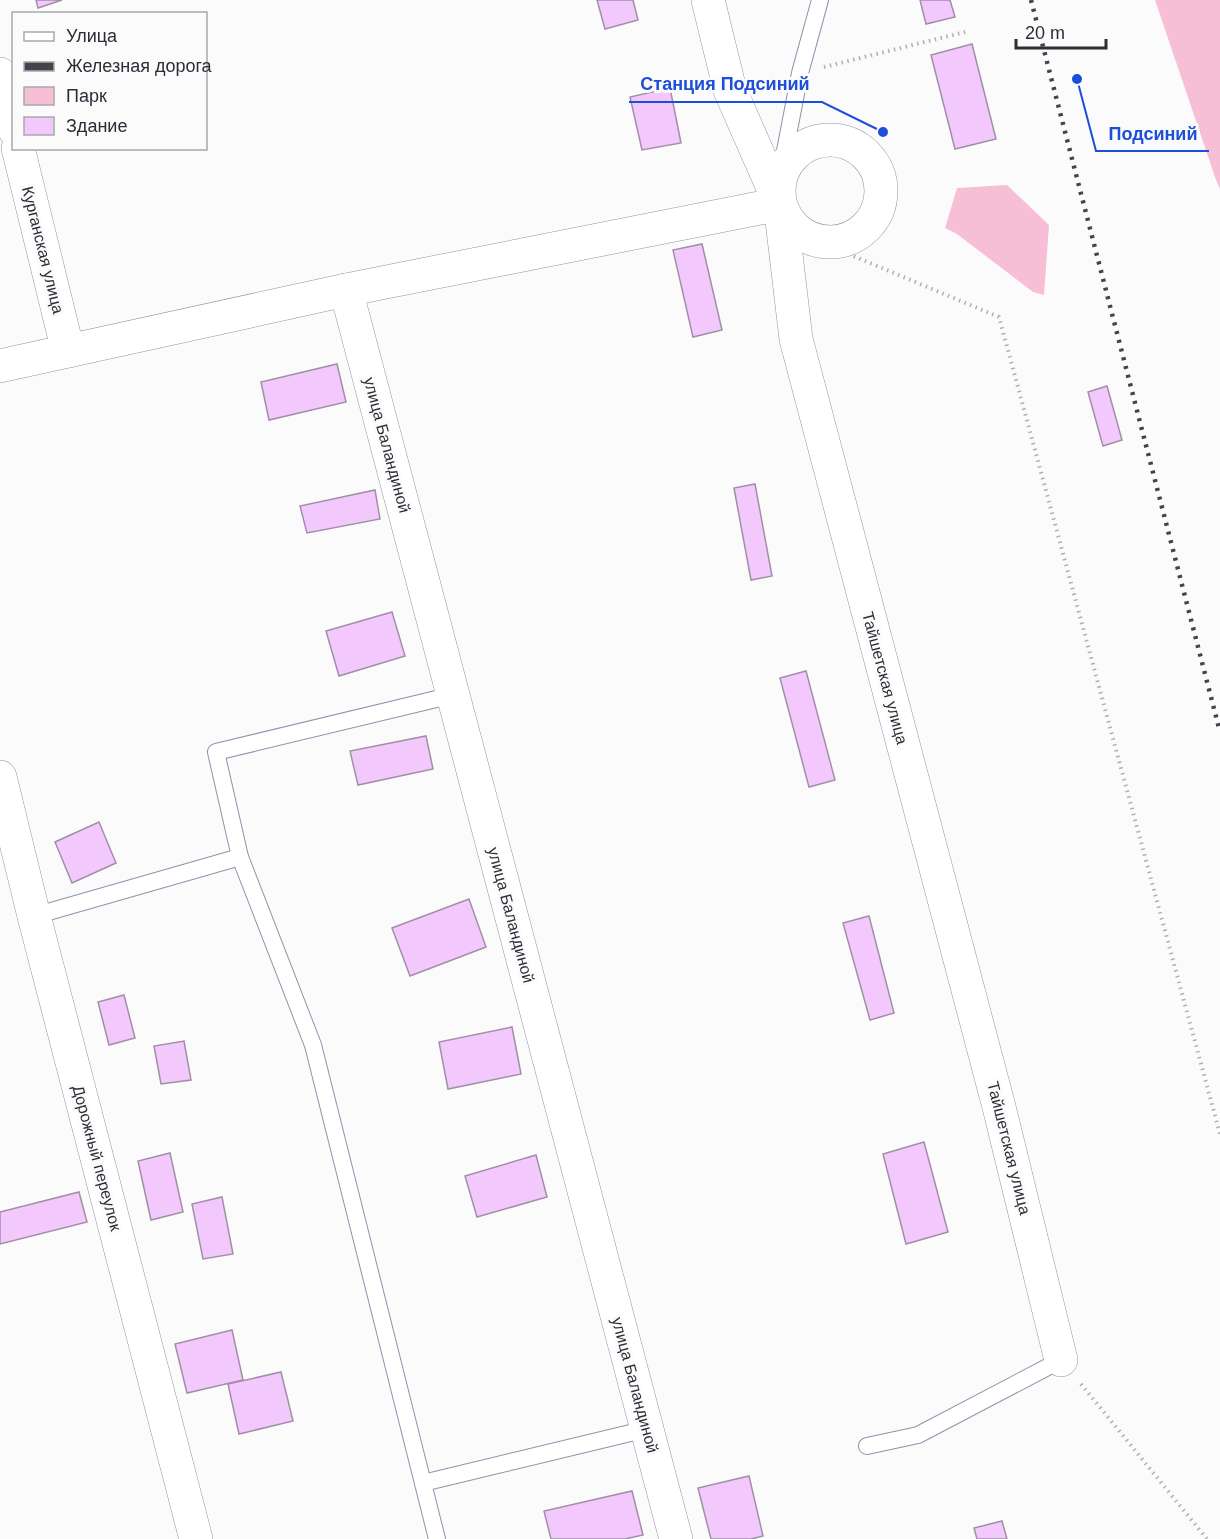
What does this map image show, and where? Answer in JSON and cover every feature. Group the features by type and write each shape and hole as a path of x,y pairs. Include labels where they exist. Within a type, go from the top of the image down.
{"street":[{"name":"Тайшетская улица","path":"708,0 730,90 779,195 796,339 999,1107 1061,1360"},
{"path":"0,74 12,121"},
{"path":"821,140 837,140 853,145 867,156 876,170 881,185 880,202 873,218 862,231 848,239 831,242 815,240 799,232 787,219 779,195 782,171 792,157 805,146 821,140"},
{"name":"Курганская улица","path":"18,150 68,351"},
{"path":"0,366 779,195"},
{"name":"улица Баландиной","path":"346,290 676,1539"},
{"name":"Дорожный переулок","path":"0,777 196,1539"}],"lane":[{"path":"779,195 800,73 820,0"},
{"path":"437,1539 313,1045 240,857 216,752 453,695"},
{"path":"34,916 240,857"},
{"path":"867,1446 918,1435 1061,1360"},
{"path":"423,1484 647,1429"}],"path":[{"path":"730,90 969,31"},
{"path":"815,240 999,317 1220,1134"},
{"path":"1061,1360 1207,1539"}],"green space":[{"path":"1155,0 1220,0 1220,189 1216,180"},
{"path":"1007,185 1049,225 1044,295 1033,292 957,234 945,228 957,188"}],"building":[{"path":"36,0 62,0 38,8"},
{"path":"597,0 633,0 638,20 605,29"},
{"path":"920,0 950,0 955,17 926,24"},
{"path":"972,44 996,139 955,149 931,55"},
{"path":"670,88 681,143 642,150 630,97"},
{"path":"702,244 722,330 693,337 673,250"},
{"path":"337,364 346,402 269,420 261,382"},
{"path":"1107,386 1122,440 1103,446 1088,392"},
{"path":"755,484 772,576 751,580 734,488"},
{"path":"375,490 380,519 307,533 300,506"},
{"path":"392,612 405,656 339,676 326,631"},
{"path":"806,671 835,780 809,787 780,678"},
{"path":"426,736 433,769 358,785 350,751"},
{"path":"99,822 116,863 72,883 55,842"},
{"path":"469,899 486,947 410,976 392,928"},
{"path":"869,916 894,1013 870,1020 843,923"},
{"path":"124,995 135,1038 109,1045 98,1002"},
{"path":"512,1027 521,1074 448,1089 439,1042"},
{"path":"184,1041 191,1080 161,1084 154,1046"},
{"path":"924,1142 948,1232 906,1244 883,1154"},
{"path":"170,1153 183,1212 151,1220 138,1161"},
{"path":"536,1155 547,1197 477,1217 465,1176"},
{"path":"79,1192 87,1222 0,1244 0,1212"},
{"path":"222,1197 233,1254 203,1259 192,1204"},
{"path":"232,1330 243,1380 187,1393 175,1344"},
{"path":"281,1372 293,1421 239,1434 228,1384"},
{"path":"749,1476 763,1536 751,1539 711,1539 698,1488"},
{"path":"632,1491 643,1535 625,1539 551,1539 544,1511"},
{"path":"1002,1521 1007,1539 977,1539 974,1528"}],"railway":[{"path":"1031,0 1220,732"}],"place":[{"name":"Подсиний","path":"1077,79"},
{"name":"Станция Подсиний","path":"883,132"}]}
